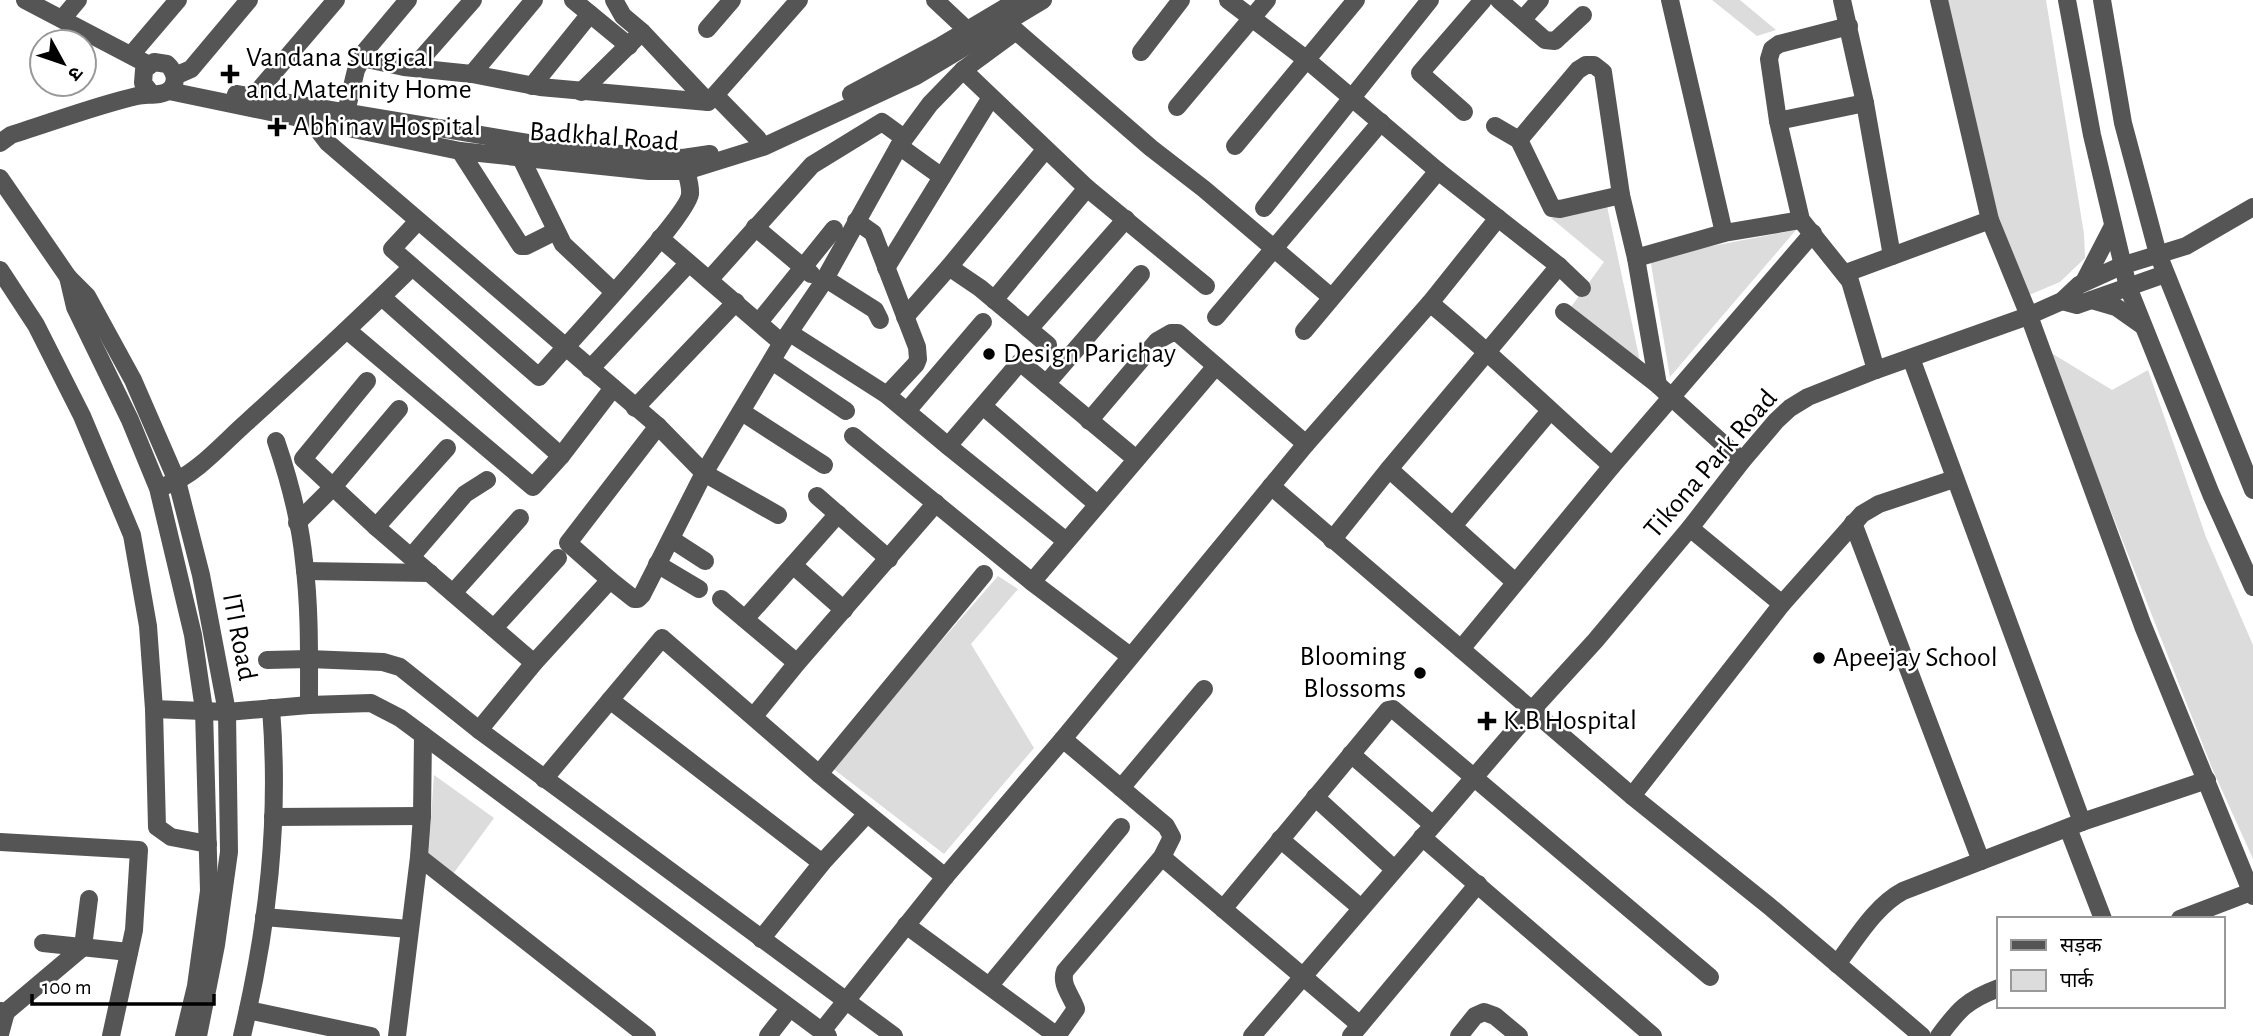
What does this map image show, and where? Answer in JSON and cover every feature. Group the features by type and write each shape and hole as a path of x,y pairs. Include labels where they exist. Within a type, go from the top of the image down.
{"street":[{"path":"25,0 149,65 161,62 167,64 173,83"},
{"path":"62,19 78,0"},
{"path":"131,55 178,0"},
{"path":"4,134 151,93 163,94 191,69 249,0"},
{"path":"253,97 337,0"},
{"path":"346,112 356,70 362,58 408,0"},
{"path":"415,67 473,0"},
{"path":"472,74 534,0"},
{"path":"573,0 629,46"},
{"path":"614,0 623,16 758,139"},
{"path":"707,29 732,0"},
{"path":"712,99 799,0"},
{"path":"935,0 967,30"},
{"name":"Badkhal Road","path":"173,83 253,97 460,151 649,171 763,147 916,76 1043,0"},
{"path":"1141,52 1181,0"},
{"path":"1228,0 1307,60 1438,171 1583,288"},
{"path":"1177,107 1267,0"},
{"path":"1236,146 1356,0"},
{"path":"1264,208 1430,0"},
{"path":"1464,112 1420,74 1483,0"},
{"path":"1499,0 1545,40 1555,41 1583,15"},
{"path":"1523,19 1540,0"},
{"path":"1670,0 1724,233"},
{"path":"1842,0 1865,103 1892,256"},
{"path":"1939,0 1990,220 2143,626 2252,894 2186,917"},
{"path":"2067,0 2092,135 2121,266 2143,327 2253,587"},
{"path":"2102,0 2123,123 2158,254 2253,490"},
{"name":"Badkhal Road","path":"1006,22 1015,1"},
{"path":"532,86 590,14"},
{"path":"658,426 568,543 610,580 638,599 704,473 786,338 824,282 902,142 930,104 1006,22 1151,148 1331,296"},
{"name":"Badkhal Road","path":"173,83 317,115 346,112 576,151 685,165 696,158 758,139 805,118 967,30 1006,22"},
{"path":"1849,26 1779,44 1772,49 1769,59 1778,121 1807,226 1846,273 1855,293 1876,370"},
{"path":"581,92 642,32"},
{"path":"362,58 581,92 712,99"},
{"path":"149,65 143,83 151,93"},
{"path":"1519,140 1578,69 1594,65 1603,72 1621,195 1636,258 1658,385"},
{"path":"962,70 1087,188 1206,286"},
{"path":"886,268 990,99"},
{"path":"1778,121 1865,103"},
{"path":"317,115 321,138 658,426 704,473 778,516"},
{"path":"709,280 812,164 883,122 942,177"},
{"path":"1216,317 1381,122"},
{"path":"1495,127 1519,140 1552,208 1560,209 1621,195"},
{"path":"512,140 563,244 614,292"},
{"path":"905,317 1045,149"},
{"path":"460,151 521,246 556,231"},
{"path":"418,221 392,249 539,377 686,205 690,195 685,165"},
{"path":"1304,331 1438,171"},
{"name":"ITI Road","path":"0,178 68,277 87,296 133,380 177,481 201,575 227,712 229,852 216,945 198,1036"},
{"path":"994,300 1087,188"},
{"name":"Tikona Park Road","path":"1252,1036 1360,908 1595,641 1776,421 1800,401 1876,370 2028,316 2062,300 2084,282 2121,266 2186,246 2253,207"},
{"path":"1029,329 1126,219"},
{"path":"154,709 227,712 371,703 400,718 825,1034 846,1000 945,877 1063,739 1306,444 1430,303 1498,219"},
{"path":"1846,273 1990,220"},
{"path":"856,221 873,233 917,347 918,359 887,395"},
{"path":"1636,258 1724,233 1807,226"},
{"path":"1461,649 1612,466 1672,398 1807,226"},
{"name":"Tikona Park Road","path":"2084,282 2113,226"},
{"path":"754,227 802,267 875,310 880,320"},
{"path":"759,322 834,229"},
{"path":"660,238 759,322 887,395 1066,541"},
{"path":"590,369 688,264"},
{"path":"1332,540 1559,266"},
{"path":"158,488 177,481 205,460 412,267"},
{"path":"949,267 980,288 1048,345"},
{"path":"0,270 36,325 82,415 132,535 148,626 158,827 171,837 208,844"},
{"path":"1046,384 1141,274"},
{"name":"Tikona Park Road","path":"2062,300 2077,305 2165,274"},
{"name":"ITI Road","path":"68,277 75,307 130,420 158,488 193,635 204,710 209,891 197,986 184,1036"},
{"path":"382,296 561,456"},
{"name":"Tikona Park Road","path":"2092,300 2116,307 2143,327"},
{"path":"635,408 736,302"},
{"path":"1430,303 1487,350 1612,466"},
{"path":"1564,312 1658,385 1742,461"},
{"path":"907,411 983,322"},
{"path":"347,330 526,502"},
{"path":"1089,421 1157,341 1171,333 1178,333 1306,444"},
{"path":"1911,358 2075,825 2103,917"},
{"path":"772,361 846,411"},
{"path":"948,446 1020,362 1136,459"},
{"path":"1031,582 1216,366"},
{"path":"287,476 367,382"},
{"path":"453,593 613,388"},
{"path":"984,407 1097,504"},
{"path":"297,523 333,487 399,410"},
{"path":"1452,526 1550,411"},
{"path":"741,412 824,465"},
{"path":"853,436 1031,582 1130,656"},
{"path":"276,441 287,476 305,571 309,705"},
{"path":"376,527 446,448"},
{"path":"303,459 376,527 534,663"},
{"path":"1389,469 1515,582"},
{"path":"1632,796 1782,604 1862,514 1879,504 1954,479"},
{"path":"411,557 465,494 486,480"},
{"path":"1271,486 1632,796 1769,906 1922,1036"},
{"path":"817,496 889,559"},
{"path":"754,716 936,503"},
{"path":"745,619 838,514"},
{"path":"1853,523 1981,861"},
{"path":"1690,528 1782,604"},
{"path":"671,539 705,561"},
{"path":"494,628 558,558"},
{"path":"657,564 699,589"},
{"path":"793,565 844,610"},
{"path":"305,571 430,573"},
{"path":"819,774 984,574"},
{"path":"479,730 534,663 610,580"},
{"path":"721,599 797,663"},
{"path":"544,779 662,638 819,774 945,877"},
{"path":"267,660 383,662 400,667 544,779 894,1036"},
{"path":"1121,788 1204,689"},
{"path":"610,701 822,863"},
{"path":"242,1036 257,968 272,860 274,750 271,708"},
{"path":"1223,909 1388,710 1393,709 1710,977"},
{"path":"397,1036 419,857 423,736"},
{"path":"906,925 1057,1036 1076,1009 1064,984 1065,971 1172,842 1170,831 1063,739"},
{"path":"1351,754 1478,884 1653,1036"},
{"path":"1837,964 1878,911 1894,896 2075,825 2207,780"},
{"path":"1315,797 1394,869"},
{"path":"761,939 822,863 867,814"},
{"path":"273,817 422,816"},
{"path":"990,985 1121,827"},
{"path":"1280,839 1360,908"},
{"path":"0,842 139,849 134,930 111,1036"},
{"path":"419,857 647,1036"},
{"path":"1162,857 1303,975 1356,1031 1478,884"},
{"path":"0,1034 3,1011 83,947 89,899"},
{"path":"264,917 409,929"},
{"path":"43,943 129,952"},
{"path":"1939,1036 1958,1010 1997,989"},
{"path":"768,1036 789,1009"},
{"path":"248,1010 371,1036"},
{"path":"1459,1036 1475,1016 1484,1012 1495,1016 1520,1036"}],"green space":[{"path":"1712,0 1740,0 1776,30 1757,36"},
{"path":"1947,0 2046,0 2084,234 2085,258 2060,282 2029,295 1992,211"},
{"path":"1607,206 1641,366 1571,307 1604,262 1551,218"},
{"path":"1796,230 1670,377 1650,258"},
{"path":"2048,351 2112,390 2148,370 2206,537 2253,645 2253,859 2212,768"},
{"path":"998,576 1018,589 971,644 1034,748 944,854 831,767"},
{"path":"434,775 494,818 450,878 428,862"}],"place":[{"name":"Vandana Surgical and Maternity Home","path":"230,74"},
{"name":"Abhinav Hospital","path":"277,127"},
{"name":"Design Parichay","path":"989,354"},
{"name":"Apeejay School","path":"1819,658"},
{"name":"Blooming Blossoms","path":"1420,673"},
{"name":"K.B Hospital","path":"1487,721"}]}
